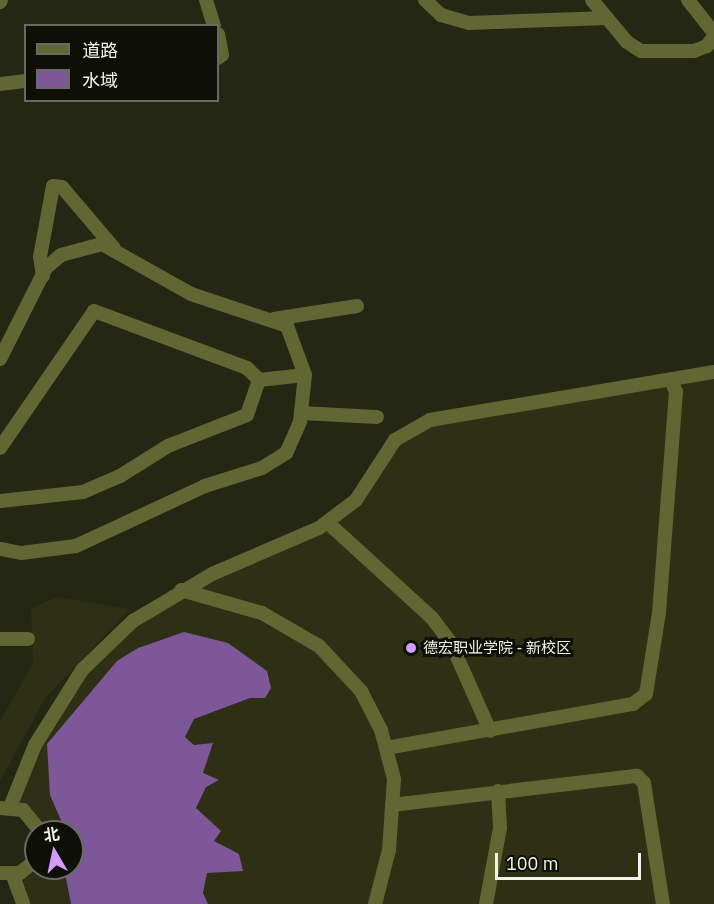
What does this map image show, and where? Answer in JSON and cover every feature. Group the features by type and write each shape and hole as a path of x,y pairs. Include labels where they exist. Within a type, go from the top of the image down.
{"street":[{"path":"206,0 213,24"},
{"path":"424,0 441,15 469,23 607,18"},
{"path":"591,0 641,51 693,51 708,46 714,34 688,0"},
{"path":"219,39 222,55 219,57"},
{"path":"0,84 24,81"},
{"path":"43,276 40,257 53,186 62,187 117,252"},
{"path":"0,359 43,276 62,255 86,246 102,244 191,294 274,319 357,306"},
{"path":"0,448 94,311 246,368 259,380 305,375"},
{"path":"0,549 21,553 76,546 204,486 262,468 286,453 301,413 305,375 296,340 274,319"},
{"path":"34,820 32,816 5,808 34,745 82,670 133,621 181,590 327,522 356,500 394,440 430,420 714,372"},
{"path":"0,501 82,492 120,476 168,446 247,415 259,380"},
{"path":"386,748 633,704 646,694 659,613 676,392 671,380"},
{"path":"301,413 377,417"},
{"path":"327,522 432,618 451,643 490,731"},
{"path":"181,590 262,612 319,646 361,691 386,748 394,779 389,850 375,904"},
{"path":"0,639 28,639"},
{"path":"392,805 637,776 644,783 663,904"},
{"path":"486,904 500,828 498,791"},
{"path":"23,904 6,873 24,865"}],"shaded area":[{"name":"德宏职业学院 - 新校区","path":"714,376 714,904 31,904 24,880 84,880 84,820 32,820 15,795 62,696 124,635 207,581 332,528 364,494 395,445 440,423"},
{"path":"56,597 130,609 46,697 0,781 0,721 33,664 31,609"}],"water":[{"path":"184,632 228,643 267,671 271,688 265,698 250,698 194,719 185,737 194,745 213,743 203,773 219,780 206,787 196,808 221,831 214,841 239,854 243,871 207,873 203,893 208,904 71,904 66,880 84,880 84,820 61,820 50,795 47,744 117,661 138,648"}],"place":[{"name":"德宏职业学院 - 新校区","path":"411,648"}]}
